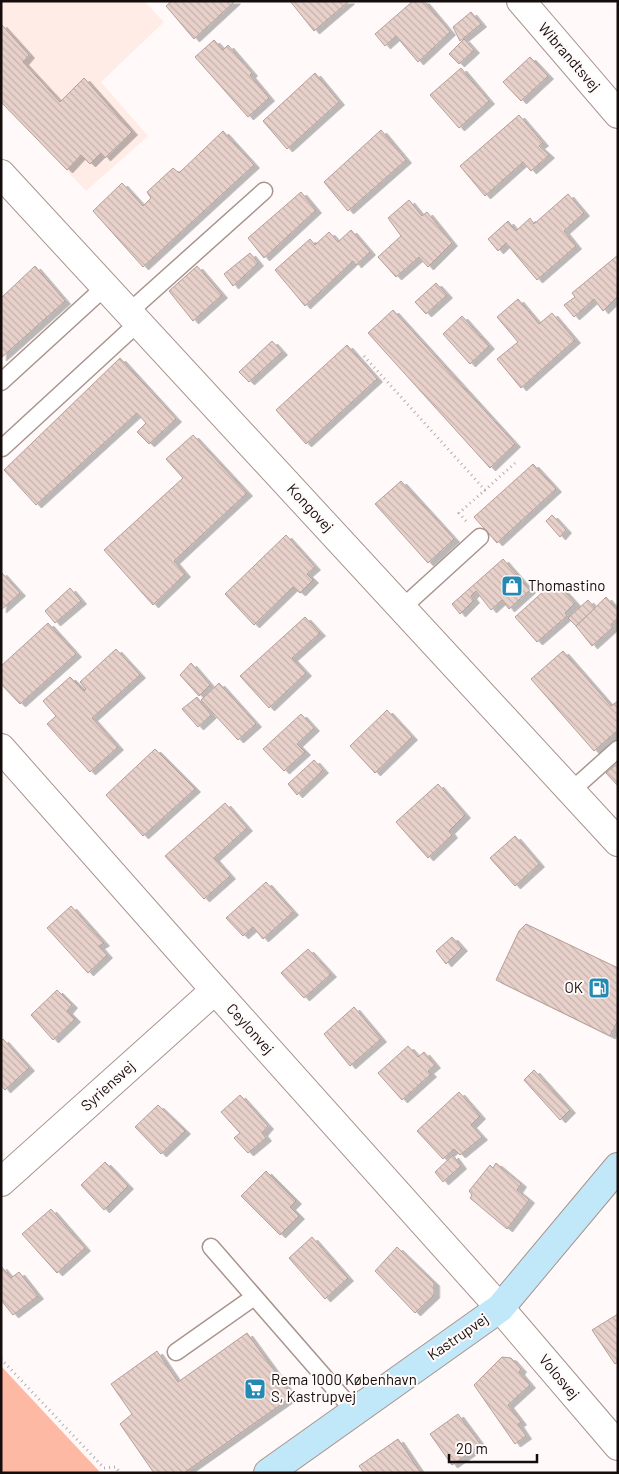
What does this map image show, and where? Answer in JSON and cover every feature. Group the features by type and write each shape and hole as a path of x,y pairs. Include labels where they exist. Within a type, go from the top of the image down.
{"street":[{"name":"Wibrandtsvej","path":"521,1 618,114"},
{"name":"Kongovej","path":"1,174 618,842"},
{"name":"Ceylonvej","path":"1,748 500,1308"},
{"name":"Syriensvej","path":"1,1182 215,990"},
{"name":"Kastrupvej","path":"268,1473 500,1308 618,1168"},
{"name":"Volosvej","path":"500,1308 618,1446"}],"lane":[{"path":"1,447 264,191"},
{"path":"1,382 106,286"},
{"path":"402,608 480,537"},
{"path":"571,791 618,749"},
{"path":"211,1247 354,1411"},
{"path":"176,1352 254,1297"}],"path":[{"path":"364,356 485,490"},
{"path":"480,537 460,513 515,463"},
{"path":"1,1359 104,1468 116,1467 120,1473"}],"shaded area":[{"path":"1,1 144,1 164,22 101,82 148,136 86,191 1,102"},
{"path":"1,1366 99,1471 97,1473 1,1473"}],"building":[{"path":"172,1 235,1 194,39 166,6"},
{"path":"290,1 349,1 314,31"},
{"path":"413,1 424,1 450,32 418,62 396,36 385,46 375,34"},
{"path":"471,12 481,24 460,41 453,27"},
{"path":"1,24 29,55 23,62 60,102 84,78 132,132 105,158 101,153 90,164 81,155 67,170 1,102"},
{"path":"464,39 474,50 459,64 449,54"},
{"path":"214,40 223,50 228,45 252,73 250,75 269,98 248,117 195,57"},
{"path":"530,57 548,76 521,101 503,82"},
{"path":"461,68 489,101 459,128 430,95"},
{"path":"315,73 339,102 287,149 263,121"},
{"path":"519,115 543,143 539,146 549,155 531,171 523,162 485,196 460,166"},
{"path":"381,130 406,160 348,211 324,182"},
{"path":"223,131 254,165 143,267 93,211 122,183 143,206 151,198 147,192 173,168 179,173"},
{"path":"301,192 316,210 264,258 248,238"},
{"path":"568,194 584,213 564,231 576,246 537,280 506,243 498,251 488,239 508,221 516,231 530,218 534,224"},
{"path":"409,200 422,216 427,212 452,243 428,267 419,257 396,277 378,257 401,236 388,218"},
{"path":"351,230 370,252 356,265 353,261 305,306 275,270 310,239 315,245 329,232 338,242"},
{"path":"250,253 258,263 233,286 224,274"},
{"path":"618,255 618,296 603,311 594,299 574,317 564,305 575,297 572,293"},
{"path":"35,266 65,301 1,358 1,298"},
{"path":"197,266 222,295 193,321 169,291"},
{"path":"436,283 447,295 426,314 415,302"},
{"path":"518,299 539,324 552,313 575,340 521,388 497,359 518,342 497,317"},
{"path":"393,310 515,444 490,468 368,333"},
{"path":"462,316 489,346 470,364 443,334"},
{"path":"272,341 282,352 249,382 239,372"},
{"path":"347,345 377,379 306,444 276,410"},
{"path":"120,358 176,419 149,444 137,432 146,423 137,413 36,505 4,470"},
{"path":"193,435 247,493 174,561 185,574 153,605 104,550 183,478 166,459"},
{"path":"533,464 556,489 497,543 474,517"},
{"path":"401,481 454,539 428,563 375,504"},
{"path":"552,515 566,530 560,537 546,521"},
{"path":"286,535 315,567 307,574 313,580 300,593 293,587 254,625 225,594"},
{"path":"503,559 530,590 509,609 502,600 491,610 476,591 471,596 474,600 460,614 452,604"},
{"path":"1,572 20,593 1,610"},
{"path":"555,581 575,603 565,613 567,616 537,642 515,617"},
{"path":"70,588 81,601 55,623 45,611"},
{"path":"606,597 618,611 618,618 611,624 613,627 592,646 576,626"},
{"path":"588,600 595,608 576,626 568,618"},
{"path":"305,617 320,633 292,658 306,673 269,708 240,676"},
{"path":"48,623 76,654 20,704 1,684 1,666"},
{"path":"116,649 140,675 92,718 118,747 90,772 47,724 56,716 43,701 70,677 84,691 86,689 80,682"},
{"path":"563,651 611,706 618,701 618,730 594,751 531,679"},
{"path":"191,663 210,685 199,696 180,675"},
{"path":"219,683 256,724 238,740 201,700"},
{"path":"197,697 211,715 198,727 182,709"},
{"path":"387,710 412,737 375,773 350,746"},
{"path":"301,714 314,728 297,744 305,752 284,771 263,749"},
{"path":"155,749 195,789 143,836 106,795"},
{"path":"314,760 323,770 297,795 288,784"},
{"path":"618,763 618,786 606,773"},
{"path":"438,784 465,815 449,831 452,835 428,858 396,822"},
{"path":"225,803 247,828 214,858 230,876 204,899 165,856"},
{"path":"515,836 539,864 515,886 490,858"},
{"path":"266,882 293,912 263,939 253,927 243,936 226,918"},
{"path":"71,906 104,943 99,946 107,955 88,973 47,928"},
{"path":"526,924 618,968 618,1020 610,1036 496,980 519,931"},
{"path":"452,937 462,948 446,964 436,951"},
{"path":"308,949 331,974 304,998 281,973"},
{"path":"57,990 72,1005 67,1011 75,1019 53,1040 31,1015"},
{"path":"354,1007 381,1039 350,1066 324,1034"},
{"path":"3,1039 29,1068 5,1090 1,1085 1,1041"},
{"path":"408,1046 418,1057 424,1052 435,1065 428,1071 431,1074 402,1100 378,1073"},
{"path":"534,1070 570,1110 560,1120 524,1080"},
{"path":"459,1092 480,1116 471,1125 482,1137 460,1155 454,1149 443,1159 417,1131"},
{"path":"240,1095 268,1126 262,1133 266,1138 248,1153 234,1138 240,1133 221,1112"},
{"path":"158,1105 185,1131 161,1154 135,1127"},
{"path":"453,1155 461,1166 443,1182 435,1172"},
{"path":"105,1162 128,1186 104,1210 81,1185"},
{"path":"496,1163 521,1184 517,1190 529,1200 507,1229 470,1198 472,1195 469,1191 490,1165 493,1168"},
{"path":"266,1171 296,1201 290,1207 299,1216 280,1235 241,1196"},
{"path":"51,1209 85,1248 57,1273 22,1234"},
{"path":"312,1237 348,1278 325,1299 289,1258"},
{"path":"397,1247 434,1283 434,1295 415,1313 375,1271"},
{"path":"1,1266 11,1278 19,1272 38,1296 13,1315 1,1300"},
{"path":"618,1314 618,1362 615,1364 592,1330"},
{"path":"247,1333 293,1396 184,1473 154,1473 120,1424 132,1414 111,1384 157,1351 178,1382"},
{"path":"502,1357 511,1358 521,1369 519,1372 530,1385 508,1405 521,1422 518,1424 526,1436 515,1444 474,1385"},
{"path":"458,1414 481,1445 452,1465 430,1434"},
{"path":"398,1439 421,1473 364,1473 359,1466"}],"place":[{"name":"Thomastino","path":"512,586"},
{"name":"OK","path":"599,988"},
{"name":"Rema 1000 København S, Kastrupvej","path":"255,1389"}]}
